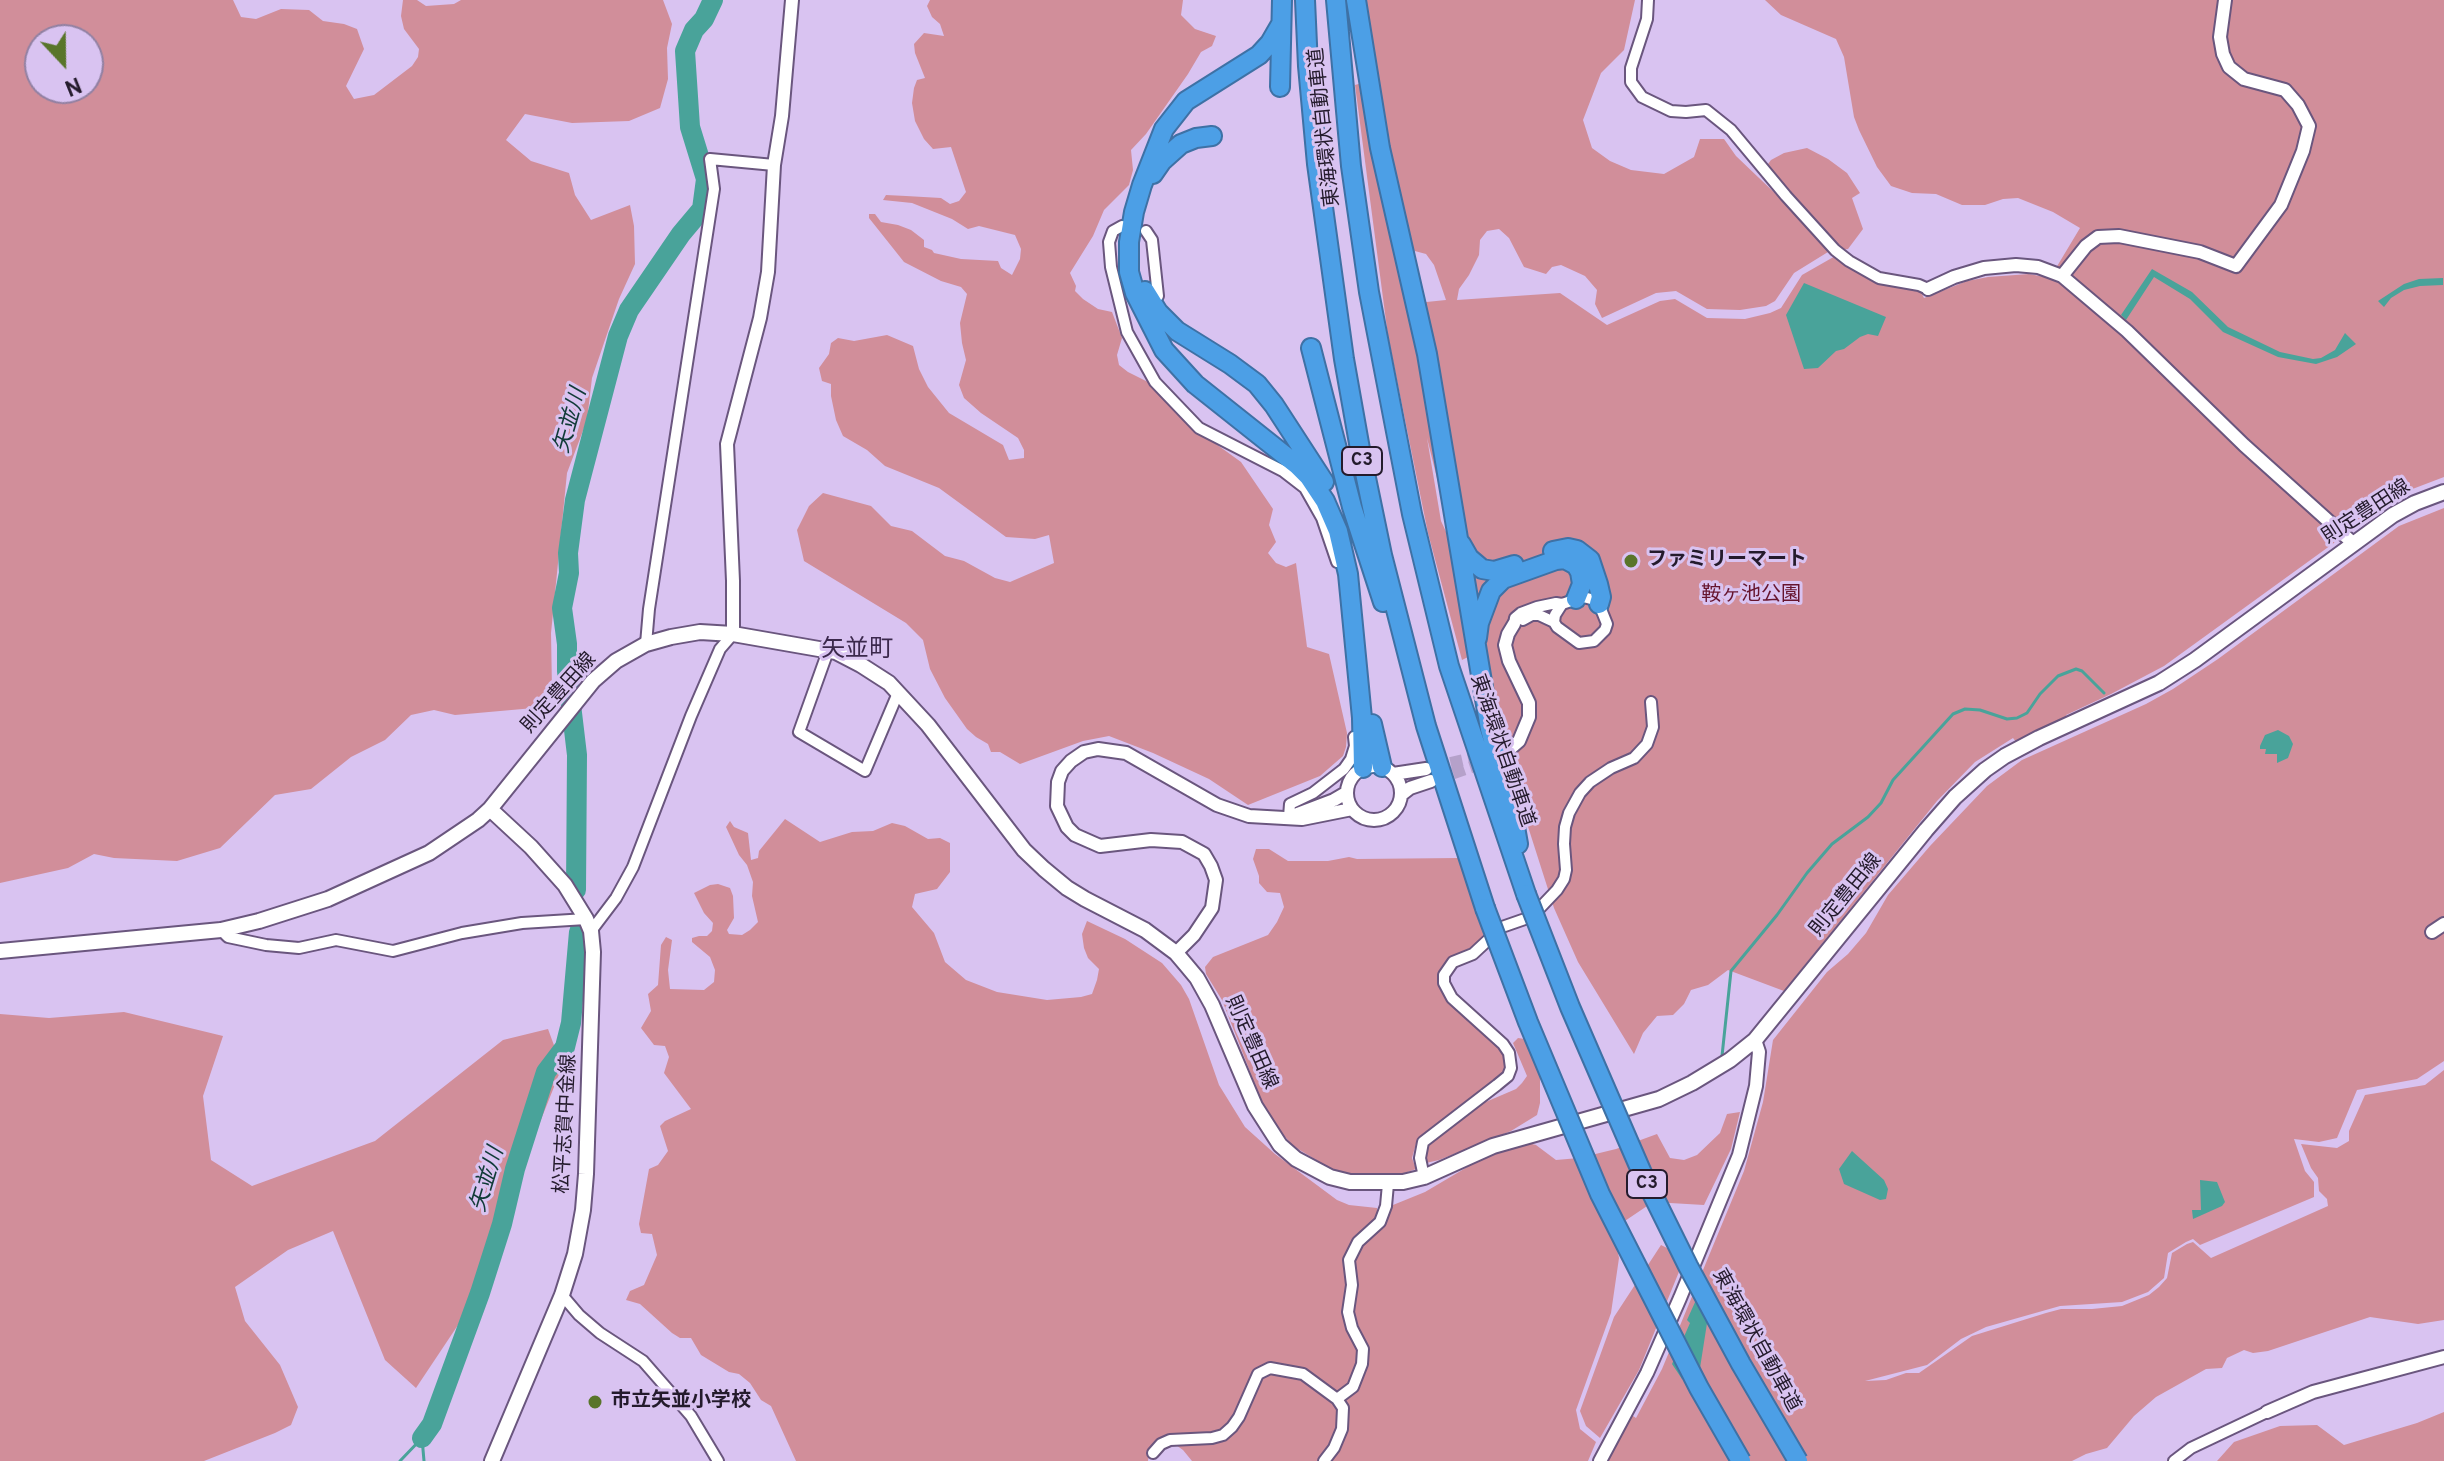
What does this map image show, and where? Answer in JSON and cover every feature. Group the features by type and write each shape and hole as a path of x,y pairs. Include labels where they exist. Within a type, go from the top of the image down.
{"highway":[{"path":"1280,87 1282,0"},
{"name":"東海環状自動車道","path":"1305,0 1317,164 1344,359 1382,555 1426,726 1485,908 1528,1022 1600,1194 1692,1374 1741,1461"},
{"name":"東海環状自動車道","path":"1336,0 1351,166 1369,292 1412,514 1449,666 1526,894 1570,1007 1642,1173 1741,1364 1798,1461"},
{"path":"1356,0 1380,148 1427,354 1478,666 1490,729 1512,810 1526,894"},
{"path":"1281,24 1259,55 1186,101 1164,129 1134,212 1129,242 1129,272 1135,293 1164,350 1210,397 1297,465 1309,477 1329,509 1338,531 1348,574 1362,718 1363,768"},
{"path":"1212,136 1181,144 1170,152 1154,173 1147,187 1137,228 1134,256 1137,271 1150,300 1177,331 1245,374 1266,394 1333,497 1349,536 1356,566 1372,720 1388,771"},
{"path":"1311,348 1352,507 1426,726"},
{"path":"1457,534 1469,558 1482,569 1500,570 1558,549 1577,550 1590,560 1601,597 1599,604"},
{"path":"1482,569 1476,559 1485,546"},
{"path":"1478,666 1476,645 1479,623 1491,591 1503,579 1565,559 1576,565 1582,584 1569,601"}],"main road":[{"name":"則定豊田線","path":"0,951 221,930 328,899 429,853 463,832 490,809 593,681 616,661 646,644 671,637 700,632 733,634 836,652 889,683 928,725 1024,850 1044,869 1067,888 1145,930 1176,953 1205,992 1255,1106 1280,1145 1296,1159 1330,1177 1350,1182 1388,1184 1424,1177 1493,1146 1659,1099 1730,1060 1755,1040 1926,830 1968,784 2017,749 2167,678 2393,515 2444,492"},
{"name":"松平志賀中金線","path":"490,809 531,847 565,885 588,925 593,952 583,1210 575,1254 562,1295 492,1461"}],"street":[{"path":"221,930 228,937 266,945 299,948 336,940 393,951 462,933 522,923 588,925 616,898 633,867 720,649 733,634 727,444 760,318 768,272 774,165 782,116 792,0"},
{"path":"1648,0 1647,19 1631,68 1631,82 1642,97 1671,111 1706,110 1731,130 1786,196 1849,261 1879,278 1928,289 1984,268 2016,265 2038,267 2062,276 2127,331 2244,445 2354,544"},
{"path":"2062,276 2086,246 2098,237 2119,236 2200,252 2236,266 2281,205 2303,151 2309,126 2298,105 2285,90 2244,79 2229,67 2220,37 2225,0"},
{"path":"646,644 714,189 710,159 774,165"},
{"path":"1122,226 1113,231 1109,242 1111,267 1127,332 1155,382 1199,428 1283,471 1305,488 1322,518 1332,547 1341,579 1355,746 1344,769 1313,793 1290,804 1289,817"},
{"path":"1146,231 1152,240 1158,296"},
{"path":"1503,751 1519,741 1529,717 1529,703 1509,661 1505,645 1515,618 1529,610 1589,598 1599,604 1607,624 1594,641 1579,643 1544,617 1532,615 1514,624"},
{"path":"1554,622 1555,615 1569,601"},
{"path":"828,651 799,732 865,771 898,693"},
{"path":"1424,1177 1420,1158 1423,1142 1508,1076 1511,1068 1509,1053 1503,1044 1452,998 1444,983 1444,975 1453,962 1473,954 1502,927 1536,912 1557,890 1566,870 1564,836 1569,813 1590,782 1634,758 1647,744 1653,727 1651,702"},
{"path":"1176,953 1194,935 1212,908 1216,880 1211,866 1204,854 1182,842 1151,840 1100,846 1075,835 1067,827 1057,806 1058,782 1071,761 1084,752 1098,749 1126,753 1198,796 1249,816 1302,819 1352,809"},
{"path":"1388,771 1400,787 1401,795 1395,810 1382,819 1365,819 1352,809 1346,793 1351,778 1363,768 1376,766 1388,771 1428,775 1401,795"},
{"path":"1289,817 1346,793"},
{"path":"2432,932 2444,924"},
{"path":"1600,1461 1664,1335 1739,1155 1756,1086 1759,1052 1755,1040"},
{"path":"1337,1399 1353,1387 1363,1349 1348,1312 1352,1285 1349,1260 1358,1242 1380,1222 1386,1206 1388,1184"},
{"path":"562,1295 600,1333 643,1361 691,1416 718,1461"},
{"path":"2174,1461 2191,1448 2313,1392 2444,1357"},
{"path":"1153,1453 1170,1440 1223,1435 1239,1417 1258,1374 1270,1368 1303,1374 1337,1399 1343,1408 1342,1429 1324,1461"}],"green space":[{"path":"0,0 233,0 241,17 256,19 281,9 309,10 323,21 357,29 364,49 346,86 354,99 374,95 412,66 418,57 419,49 404,29 401,16 403,0 417,0 426,6 454,4 461,0 663,0 672,24 667,48 668,79 660,108 629,121 572,123 525,114 506,140 531,161 569,173 575,195 591,220 630,205 634,226 635,264 619,299 592,378 587,420 567,473 551,633 552,690 534,708 455,715 434,710 411,715 385,740 351,757 311,789 275,795 220,848 177,861 94,854 68,868 0,883"},
{"path":"930,0 1183,0 1181,15 1195,29 1216,36 1212,46 1201,52 1146,134 1131,150 1133,170 1129,185 1104,210 1093,236 1070,273 1075,291 1083,299 1098,309 1112,312 1122,338 1117,355 1119,365 1154,385 1198,431 1241,462 1273,509 1269,525 1276,542 1268,553 1276,563 1286,567 1296,563 1307,647 1329,654 1347,733 1343,756 1320,776 1248,805 1209,779 1109,736 1083,741 1020,764 1000,752 991,752 988,744 967,729 945,698 930,669 923,640 906,623 804,561 797,530 809,506 823,493 871,506 891,526 912,531 945,556 964,561 995,578 1010,582 1054,563 1049,535 1035,539 1006,537 939,488 885,466 867,450 843,436 836,420 831,384 822,381 819,368 829,354 831,343 838,338 854,341 887,335 913,346 928,387 949,413 1003,445 1009,460 1024,458 1018,438 964,398 959,385 966,360 960,323 967,294 961,287 941,281 904,262 869,218 869,214 875,214 881,222 911,230 924,240 924,247 934,253 961,259 998,261 1001,268 1012,275 1020,259 1021,249 1015,235 979,226 968,229 912,203 883,200 886,195 941,198 950,204 959,201 966,192 951,147 933,149 915,121 912,103 914,88 917,80 925,78 914,44 924,33 944,36 940,24 927,6"},
{"name":"鞍ヶ池公園","path":"1362,0 1635,0 1624,50 1601,73 1583,120 1592,148 1610,161 1631,170 1664,174 1694,157 1700,139 1724,139 1736,156 1780,198 1828,252 1794,273 1775,301 1766,306 1740,310 1707,309 1676,291 1656,293 1602,318 1595,304 1597,290 1585,276 1561,265 1552,267 1546,274 1524,267 1509,238 1499,229 1487,231 1480,240 1479,255 1459,289 1457,300 1560,293 1607,325 1660,301 1675,299 1707,318 1745,319 1770,313 1781,308 1802,275 1837,255 1859,272 1919,288 1924,298 1967,281 1988,277 2029,274 2050,278 2080,228 2053,212 2018,198 1985,205 1962,205 1936,194 1912,193 1891,186 1877,167 1854,117 1844,57 1836,39 1781,15 1765,0 2444,0 2444,477 2385,503 2164,666 2017,743 2013,738 1975,762 1937,801 1784,991 1728,970 1708,985 1691,990 1684,1004 1673,1015 1657,1016 1643,1033 1634,1054 1578,962 1554,908 1508,764 1427,438 1441,521 1448,536 1468,657 1462,660 1428,533 1388,336 1355,85 1362,83 1407,304 1446,300 1434,265 1426,254 1411,250 1379,101"},
{"path":"1807,148 1847,173 1860,193 1852,198 1863,229 1848,249 1841,250 1765,168 1771,160 1784,153"},
{"path":"2444,508 2444,1061 2417,1079 2357,1090 2337,1138 2319,1142 2294,1139 2305,1171 2314,1182 2314,1197 2200,1245 2193,1239 2186,1242 2168,1253 2164,1278 2148,1292 2122,1302 2060,1306 1986,1327 1961,1339 1927,1365 1865,1381 1919,1373 1972,1336 2046,1313 2061,1309 2122,1306 2149,1295 2159,1287 2167,1278 2172,1253 2187,1244 2193,1242 2211,1258 2328,1206 2301,1144 2337,1148 2349,1141 2349,1131 2365,1095 2425,1085 2444,1070 2444,1320 2418,1324 2370,1317 2268,1351 2253,1353 2244,1350 2227,1358 2222,1368 2206,1369 2156,1397 2134,1416 2107,1448 2072,1461 1606,1461 1630,1414 1636,1418 1662,1369 1744,1171 1763,1102 1773,1040 1827,972 1866,933 1888,895 1930,846 1987,786 2022,760 2173,689 2399,526"},
{"path":"785,819 820,842 852,832 873,831 892,823 905,826 928,839 940,838 950,843 950,872 937,889 915,894 912,907 934,933 945,962 966,980 997,992 1047,1000 1092,994 1099,969 1088,958 1084,948 1082,934 1087,921 1125,939 1162,963 1189,999 1219,1085 1245,1127 1275,1154 1337,1200 1349,1205 1377,1208 1377,1221 1358,1238 1349,1293 1360,1353 1348,1386 1336,1394 1304,1370 1283,1364 1266,1365 1229,1425 1219,1432 1149,1450 1148,1461 796,1461 771,1406 761,1400 750,1383 701,1355 691,1338 680,1338 640,1304 626,1300 630,1291 644,1285 657,1255 652,1234 641,1233 639,1224 649,1169 658,1165 668,1151 660,1126 691,1109 664,1073 669,1057 665,1046 654,1045 641,1028 651,1011 648,994 658,985 661,945 666,937 672,940 668,970 670,989 704,990 714,982 715,970 710,957 692,942 692,938 707,936 712,931 713,923 694,893 710,885 730,888 734,918 727,930 729,934 742,935 750,930 758,922 752,896 753,882 726,827 730,821 734,827 748,833 751,860 758,858 759,851"},
{"path":"1256,849 1269,849 1288,861 1328,861 1349,857 1458,858 1485,933 1474,946 1451,957 1443,966 1438,985 1448,1001 1487,1033 1506,1057 1506,1063 1497,1079 1417,1140 1412,1158 1416,1169 1396,1176 1351,1175 1333,1170 1293,1146 1274,1124 1260,1097 1222,1000 1205,967 1213,957 1268,935 1284,907 1280,893 1267,892 1259,883 1253,859"},
{"path":"124,1012 223,1036 203,1096 211,1160 252,1186 375,1141 503,1040 548,1029 562,1067 460,1322 416,1388 385,1360 333,1231 288,1250 235,1287 245,1321 280,1365 298,1407 291,1425 204,1461 0,1461 0,1014 49,1018"},
{"path":"1518,1038 1525,1039 1540,1075 1537,1115 1511,1131 1426,1163 1425,1151 1447,1127 1481,1104 1516,1089 1522,1083 1527,1076 1513,1043"},
{"path":"1740,1112 1731,1149 1704,1205 1653,1202 1613,1229 1619,1258 1611,1313 1576,1410 1580,1429 1596,1442 1588,1461 1329,1461 1336,1450 1343,1400 1365,1363 1351,1309 1352,1260 1360,1244 1384,1222 1393,1205 1425,1192 1486,1156 1528,1143 1536,1145 1556,1160 1616,1149 1657,1134 1670,1158 1684,1160 1697,1155 1720,1133 1727,1114"},
{"path":"1661,1245 1685,1257 1639,1370 1600,1438 1586,1426 1580,1411 1614,1317"},
{"path":"1266,1373 1295,1374 1335,1401 1341,1420 1331,1447 1321,1461 1192,1461 1173,1443 1226,1436 1258,1379"},
{"path":"2444,1412 2444,1461 2217,1461 2234,1442 2280,1426 2317,1425 2344,1445"}],"shaded area":[{"path":"2152,269 2192,292 2228,327 2280,352 2321,358 2335,350 2345,333 2356,344 2337,357 2316,364 2278,357 2223,332 2190,299 2154,277 2126,320 2121,315"},
{"path":"2443,278 2443,285 2404,290 2384,307 2378,301 2404,284 2419,279"},
{"path":"1804,283 1886,317 1878,336 1868,334 1860,337 1836,351 1818,368 1804,369 1786,315"},
{"path":"2278,730 2289,736 2293,744 2288,758 2277,763 2277,754 2265,754 2266,749 2260,749 2260,746 2265,735"},
{"path":"1852,1151 1884,1180 1888,1189 1886,1199 1880,1200 1844,1184 1839,1169"},
{"path":"2200,1180 2217,1182 2225,1202 2193,1219 2192,1210 2201,1210"},
{"path":"1696,1300 1710,1304 1700,1368 1682,1379 1672,1364 1690,1323 1687,1320"}],"waterway":[{"name":"矢並川","path":"576,890 577,755 562,608 569,573 568,553 575,500 618,336 629,310 702,209 706,179 690,127 685,51 713,0"},
{"path":"1722,1056 1731,971 1832,844 1868,817 1881,803 1893,780 1953,714 1965,709 1980,710 2007,719 2017,718 2027,713 2058,676 2076,669 2104,693"},
{"name":"矢並川","path":"422,1438 432,1424 480,1293 546,1072 565,1047 571,1023 579,932"},
{"path":"422,1438 424,1461"},
{"path":"400,1461 422,1438"}],"tunnel":[{"path":"1433,767 1486,755"},
{"path":"1436,779 1486,762"}],"place":[{"name":"ファミリーマート","path":"1631,561"},
{"name":"市立矢並小学校","path":"595,1402"}],"district":[{"name":"矢並町","path":"857,651"}]}
